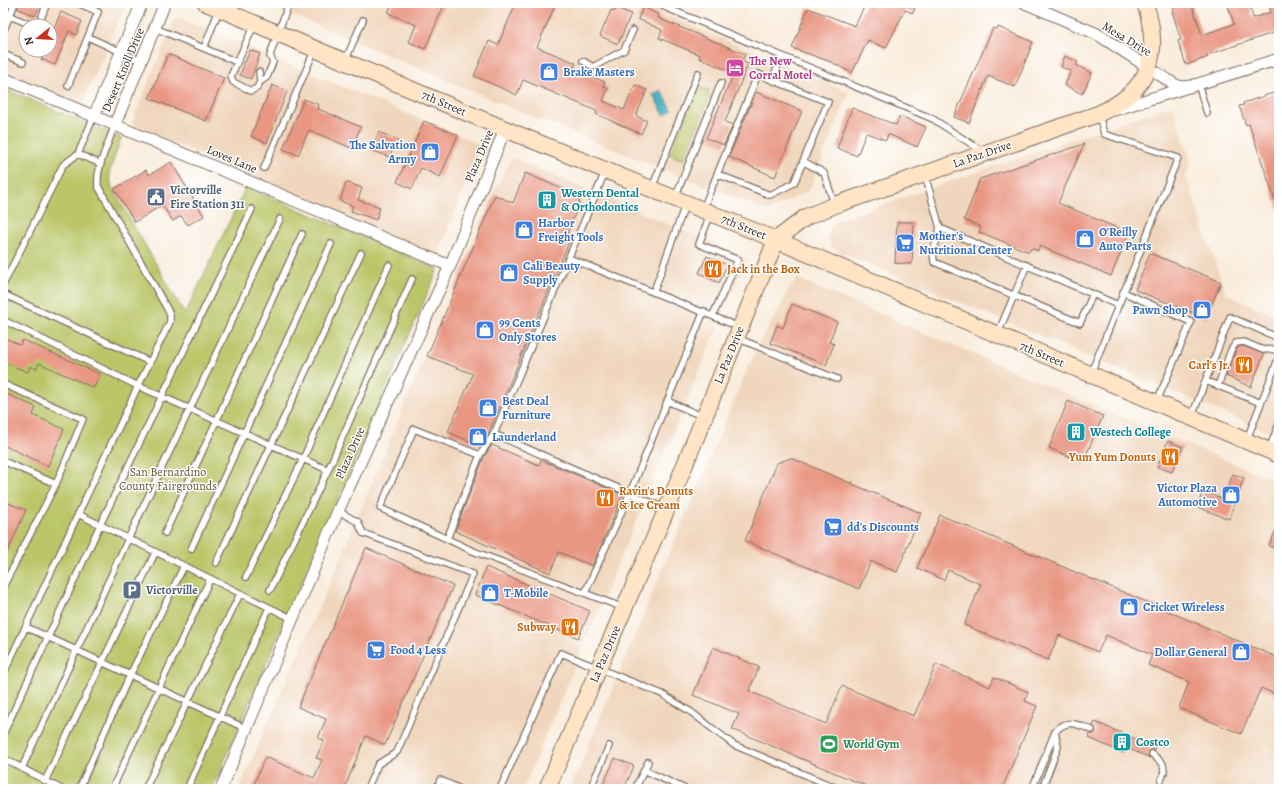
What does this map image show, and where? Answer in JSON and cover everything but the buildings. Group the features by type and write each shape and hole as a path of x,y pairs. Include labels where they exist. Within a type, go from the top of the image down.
{"main road":[{"path":"1145,3 1152,32 1150,68"},
{"name":"7th Street","path":"224,7 254,23 345,62 776,240 1274,453"},
{"name":"La Paz Drive","path":"547,789 666,509 776,240 806,217 835,205 1098,114 1118,104 1132,92 1150,68"}],"street":[{"name":"Desert Knoll Drive","path":"94,116 142,3"},
{"name":"Desert Knoll Drive","path":"115,124 163,8 163,3"},
{"name":"Mesa Drive","path":"1025,3 1097,34 1150,68"},
{"name":"La Paz Drive","path":"1098,114 1279,59"},
{"name":"La Paz Drive","path":"1150,68 1181,87 1195,85"},
{"name":"Loves Lane","path":"3,78 450,266"},
{"name":"Plaza Drive","path":"222,789 338,511 450,266 505,129"}],"lane":[{"path":"3,32 15,3"},
{"path":"41,18 47,3"},
{"path":"68,86 98,12 78,3"},
{"path":"264,60 270,56 289,3"},
{"path":"655,3 933,119 985,153"},
{"path":"204,48 224,7"},
{"path":"10,16 18,19"},
{"path":"345,62 363,20"},
{"path":"254,23 231,76 233,82 252,91 257,88 260,82 267,77 273,62 270,56"},
{"path":"155,28 237,62"},
{"path":"583,61 593,67 624,50 633,30"},
{"path":"88,37 141,61"},
{"path":"264,168 315,49"},
{"path":"3,54 23,62"},
{"path":"772,80 782,56"},
{"path":"259,72 260,82"},
{"path":"652,189 698,73"},
{"path":"713,315 738,260 699,244 716,174 758,74 828,102 794,183 770,195 716,174"},
{"path":"654,291 680,201 721,83"},
{"path":"1195,85 1207,113"},
{"path":"1090,375 1178,158 1104,134 1098,114"},
{"path":"3,285 63,165 78,154 94,116"},
{"path":"3,675 138,386 170,322 170,314 98,186 97,178 115,124"},
{"path":"78,154 101,164"},
{"path":"803,161 824,173 835,205"},
{"path":"447,539 480,456 494,434 606,171"},
{"path":"924,174 940,228 933,252 934,262 1080,322 1093,294"},
{"path":"3,734 161,396 252,209"},
{"path":"22,768 128,539 280,219"},
{"path":"940,228 1118,305"},
{"path":"165,533 302,234"},
{"path":"191,549 331,244"},
{"path":"216,563 361,253"},
{"path":"569,258 713,315 738,332 837,380"},
{"path":"246,577 302,459 389,265"},
{"path":"998,335 1027,265"},
{"path":"270,590 328,470 412,279"},
{"path":"1123,292 1190,322 1156,403"},
{"path":"3,294 150,362"},
{"path":"585,593 630,493 704,311"},
{"path":"1192,418 1230,317 1279,338"},
{"path":"3,320 138,386 328,470"},
{"path":"1218,386 1231,350 1236,343 1244,342 1263,350 1279,349"},
{"path":"1246,441 1279,358"},
{"path":"1206,381 1260,403"},
{"path":"3,384 83,419 56,484 3,587"},
{"path":"667,401 704,417"},
{"path":"1274,453 1279,424"},
{"path":"480,456 414,429 380,508 473,552 624,608"},
{"path":"494,434 666,509"},
{"path":"3,461 56,484"},
{"path":"338,511 358,522 363,533 473,574 397,752 378,764 367,789"},
{"path":"78,514 293,619"},
{"path":"45,781 155,552"},
{"path":"78,789 130,675 184,566"},
{"path":"112,789 210,579"},
{"path":"145,789 186,702 240,594"},
{"path":"187,789 269,608"},
{"path":"26,627 246,730"},
{"path":"500,789 560,653 598,670 669,698 691,712 734,745 839,789"},
{"path":"1032,789 1055,732 1060,726 1066,723 1074,723 1092,730"},
{"path":"1042,789 1058,747 1055,732"},
{"path":"590,789 610,746"},
{"path":"1152,754 1163,764 1164,772 1161,780"},
{"path":"3,758 61,789"},
{"path":"635,789 648,762"},
{"path":"644,770 685,789"},
{"path":"437,789 440,780 460,789"}],"path":[{"path":"851,484 853,480"}],"shaded area":[{"path":"3,3 126,3 83,103 53,95 3,74"},
{"path":"264,3 637,3 849,92 809,190 768,211 541,120"},
{"path":"179,18 477,143 479,150 438,255 135,127 132,122 175,19"},
{"path":"1172,105 1191,161 1186,176 1226,294 1279,317 1279,436 840,252 833,248 830,244 828,235 830,229 836,221"},
{"path":"514,159 740,255 746,260 523,789 239,789 337,566 495,190 510,161"},
{"path":"798,279 1109,412 1279,482 1279,789 570,789 754,353 793,283"}],"green space":[{"name":"San Bernardino County Fairgrounds","path":"3,88 121,138 109,173 112,188 185,314 246,187 438,269 212,789 3,789"},
{"path":"701,88 708,90 710,97 683,160 671,155 670,153 696,92"}],"water":[{"path":"661,90 672,110 664,115 653,95"}],"place":[{"name":"The New Corral Motel","path":"735,68"},
{"name":"Brake Masters","path":"549,72"},
{"name":"The Salvation Army","path":"430,152"},
{"name":"Victorville Fire Station 311","path":"156,197"},
{"name":"Western Dental & Orthodontics","path":"547,200"},
{"name":"Harbor Freight Tools","path":"524,230"},
{"name":"O'Reilly Auto Parts","path":"1085,239"},
{"name":"Mother's Nutritional Center","path":"905,243"},
{"name":"Jack in the Box","path":"713,269"},
{"name":"Cali Beauty Supply","path":"509,273"},
{"name":"Pawn Shop","path":"1202,310"},
{"name":"99 Cents Only Stores","path":"485,330"},
{"name":"Carl's Jr.","path":"1244,365"},
{"name":"Best Deal Furniture","path":"488,408"},
{"name":"Westech College","path":"1076,432"},
{"name":"Launderland","path":"478,437"},
{"name":"Yum Yum Donuts","path":"1170,457"},
{"name":"Victor Plaza Automotive","path":"1231,495"},
{"name":"Ravin's Donuts & Ice Cream","path":"605,498"},
{"name":"dd's Discounts","path":"833,527"},
{"name":"Victorville","path":"132,590"},
{"name":"T-Mobile","path":"490,593"},
{"name":"Cricket Wireless","path":"1129,607"},
{"name":"Subway","path":"570,627"},
{"name":"Food 4 Less","path":"376,650"},
{"name":"Dollar General","path":"1241,652"},
{"name":"Costco","path":"1122,742"},
{"name":"World Gym","path":"829,744"}]}
